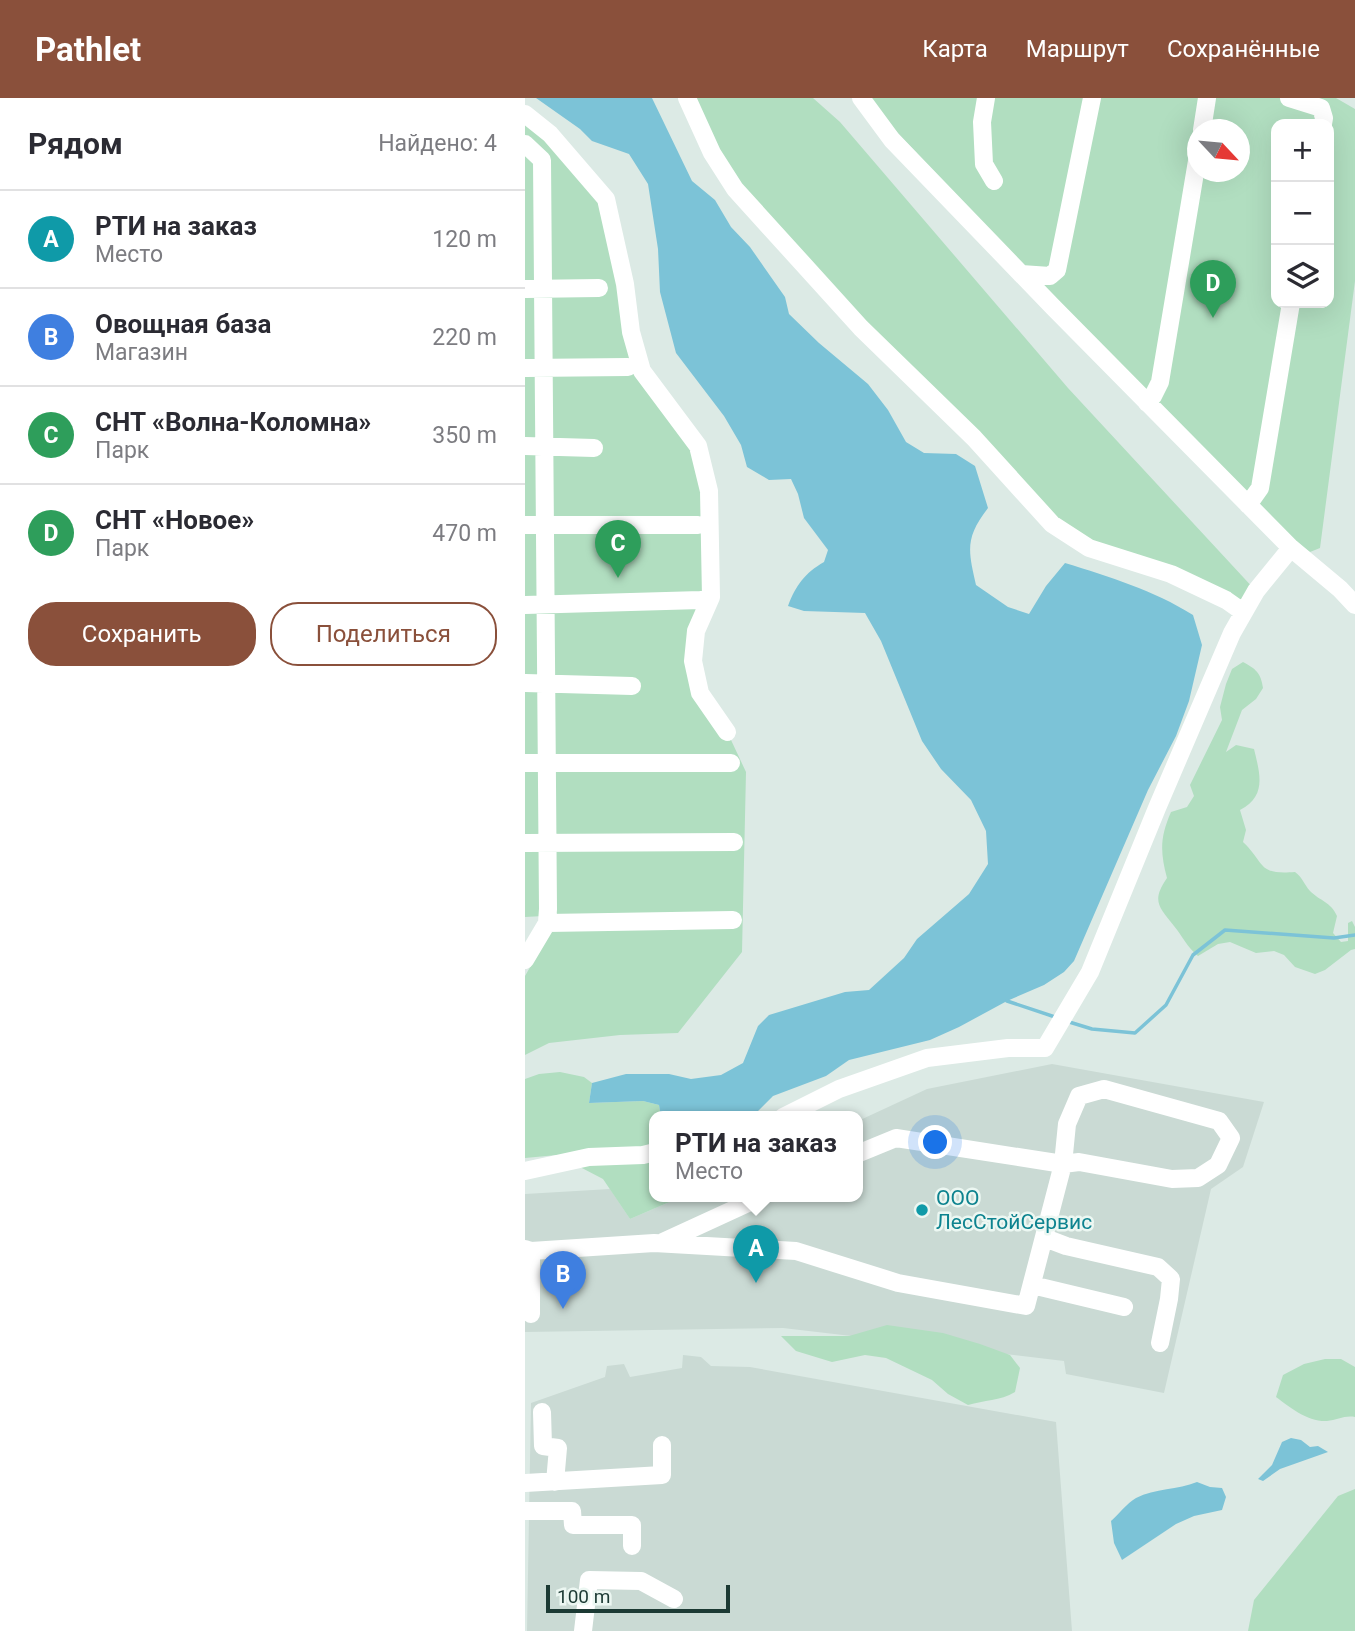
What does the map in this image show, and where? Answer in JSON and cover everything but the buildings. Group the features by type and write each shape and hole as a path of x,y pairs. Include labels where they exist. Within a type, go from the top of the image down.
{"street":[{"path":"687,98 712,153 735,189 861,328 974,438 1052,524 1089,548 1171,574 1226,600 1243,612"},
{"path":"861,98 892,140 1146,403 1291,548 1355,605"},
{"path":"986,98 982,122 984,164 994,181"},
{"path":"1021,274 1050,276 1057,270 1092,98"},
{"path":"1204,119 1207,98"},
{"path":"1289,98 1321,108 1324,119"},
{"path":"525,114 550,134 606,199 625,284 631,332 642,372 698,446 709,491 711,597 697,631 694,661 700,693 727,732"},
{"path":"525,144 542,160 534,210 544,289 547,763 547,923 525,960"},
{"path":"1146,403 1160,382 1193,182"},
{"path":"525,289 599,288"},
{"path":"1248,505 1260,488 1290,308"},
{"path":"525,368 628,367"},
{"path":"525,446 594,448"},
{"path":"525,525 698,525"},
{"path":"795,1111 839,1089 927,1058 1008,1048 1045,1048 1090,972 1157,808 1243,612 1291,548"},
{"path":"525,605 701,600 711,597"},
{"path":"525,683 632,686"},
{"path":"525,763 731,763"},
{"path":"525,843 734,842"},
{"path":"547,923 733,920"},
{"path":"534,1314 528,1250 660,1244 796,1251 898,1283 1026,1306 1063,1164 1067,1124 1079,1097 1104,1090 1219,1121 1231,1138 1218,1164 1198,1178 1172,1178 1079,1162 1063,1164 896,1138 863,1152"},
{"path":"525,1171 589,1157 649,1154"},
{"path":"660,1244 750,1202"},
{"path":"1045,1238 1066,1246 1158,1267 1171,1279 1160,1343"},
{"path":"1032,1285 1125,1307"},
{"path":"542,1412 543,1446 558,1448 555,1482"},
{"path":"525,1483 663,1475 661,1445"},
{"path":"525,1511 572,1511 573,1525 632,1525 632,1546"},
{"path":"583,1631 589,1580 642,1581 674,1599"}],"shaded area":[{"path":"1052,1064 1264,1102 1243,1167 1211,1189 1164,1393 1066,1374 1064,1361 783,1328 525,1332 525,1194 610,1189 630,1219 669,1202 863,1202 863,1119 927,1089"},
{"path":"683,1355 701,1357 711,1366 750,1367 1056,1422 1072,1631 527,1631 531,1403 605,1377 607,1366 624,1364 630,1377 682,1368"}],"green space":[{"path":"687,98 813,98 840,122 1068,388 1256,591 1243,612 1052,524 735,189"},
{"path":"868,98 1336,98 1355,109 1355,281 1320,548 1310,552 1298,544 1035,278 877,111"},
{"path":"525,114 606,199 642,371 698,446 711,597 694,661 746,772 742,952 678,1033 620,1035 549,1043 525,1055 525,976 556,922 543,916 525,917"},
{"path":"1243,662 1257,672 1263,688 1256,699 1242,710 1226,752 1236,745 1254,749 1258,767 1258,791 1249,804 1240,810 1246,830 1243,842 1268,870 1295,872 1310,891 1332,908 1337,916 1333,933 1341,942 1348,941 1348,923 1352,921 1355,927 1355,949 1315,974 1295,967 1284,955 1274,951 1256,953 1230,942 1218,944 1198,956 1159,904 1159,893 1167,878 1162,845 1167,821 1171,812 1187,807 1194,796 1190,785 1222,720 1220,707 1226,684 1232,669"},
{"path":"560,1072 584,1077 592,1083 589,1103 643,1101 659,1105 660,1111 649,1111 649,1202 669,1202 630,1219 603,1179 557,1155 525,1158 525,1079 539,1074"},
{"path":"887,1325 943,1333 1010,1355 1020,1368 1015,1392 998,1399 968,1405 948,1394 932,1380 886,1358 865,1355 832,1362 796,1351 781,1336 849,1336"},
{"path":"1325,1359 1341,1359 1355,1367 1355,1417 1320,1421 1299,1413 1276,1397 1283,1375 1304,1364"},
{"path":"1355,1489 1355,1631 1248,1631 1254,1600 1338,1496"}],"water":[{"path":"536,98 652,98 692,181 715,200 731,227 750,247 785,297 789,314 868,384 888,410 906,442 924,453 956,454 975,466 988,508 975,528 970,545 976,585 1008,607 1029,614 1046,586 1065,563 1147,591 1178,606 1193,615 1202,645 1189,701 1176,736 1148,790 1074,961 1064,972 1044,985 930,1040 849,1060 826,1076 773,1096 758,1111 660,1111 659,1105 643,1101 589,1103 592,1083 626,1074 669,1074 691,1079 721,1075 743,1063 758,1026 769,1015 845,992 869,990 904,958 917,939 969,894 988,864 986,831 971,800 941,769 922,741 881,641 865,613 804,611 788,606 802,580 824,562 828,550 804,518 791,479 769,480 747,467 741,445 724,416 676,353 660,292 658,249 648,184 629,154 592,141 580,129"},
{"path":"1291,1438 1328,1452 1280,1469 1263,1481 1258,1479 1272,1465 1282,1442"},
{"path":"1197,1482 1222,1488 1226,1497 1222,1510 1194,1516 1176,1524 1122,1560 1114,1543 1111,1521 1136,1498"}],"waterway":[{"path":"1066,1021 1092,1029 1135,1033 1166,1005 1193,955 1225,930 1334,938 1355,935"},
{"path":"1007,1001 1055,1017"}],"place":[{"name":"СНТ «Новое»","path":"1213,318"},
{"name":"СНТ «Волна-Коломна»","path":"618,578"},
{"name":"ООО ЛесСтойСервис","path":"922,1210"},
{"name":"РТИ на заказ","path":"756,1283"},
{"name":"Овощная база","path":"563,1309"}]}
